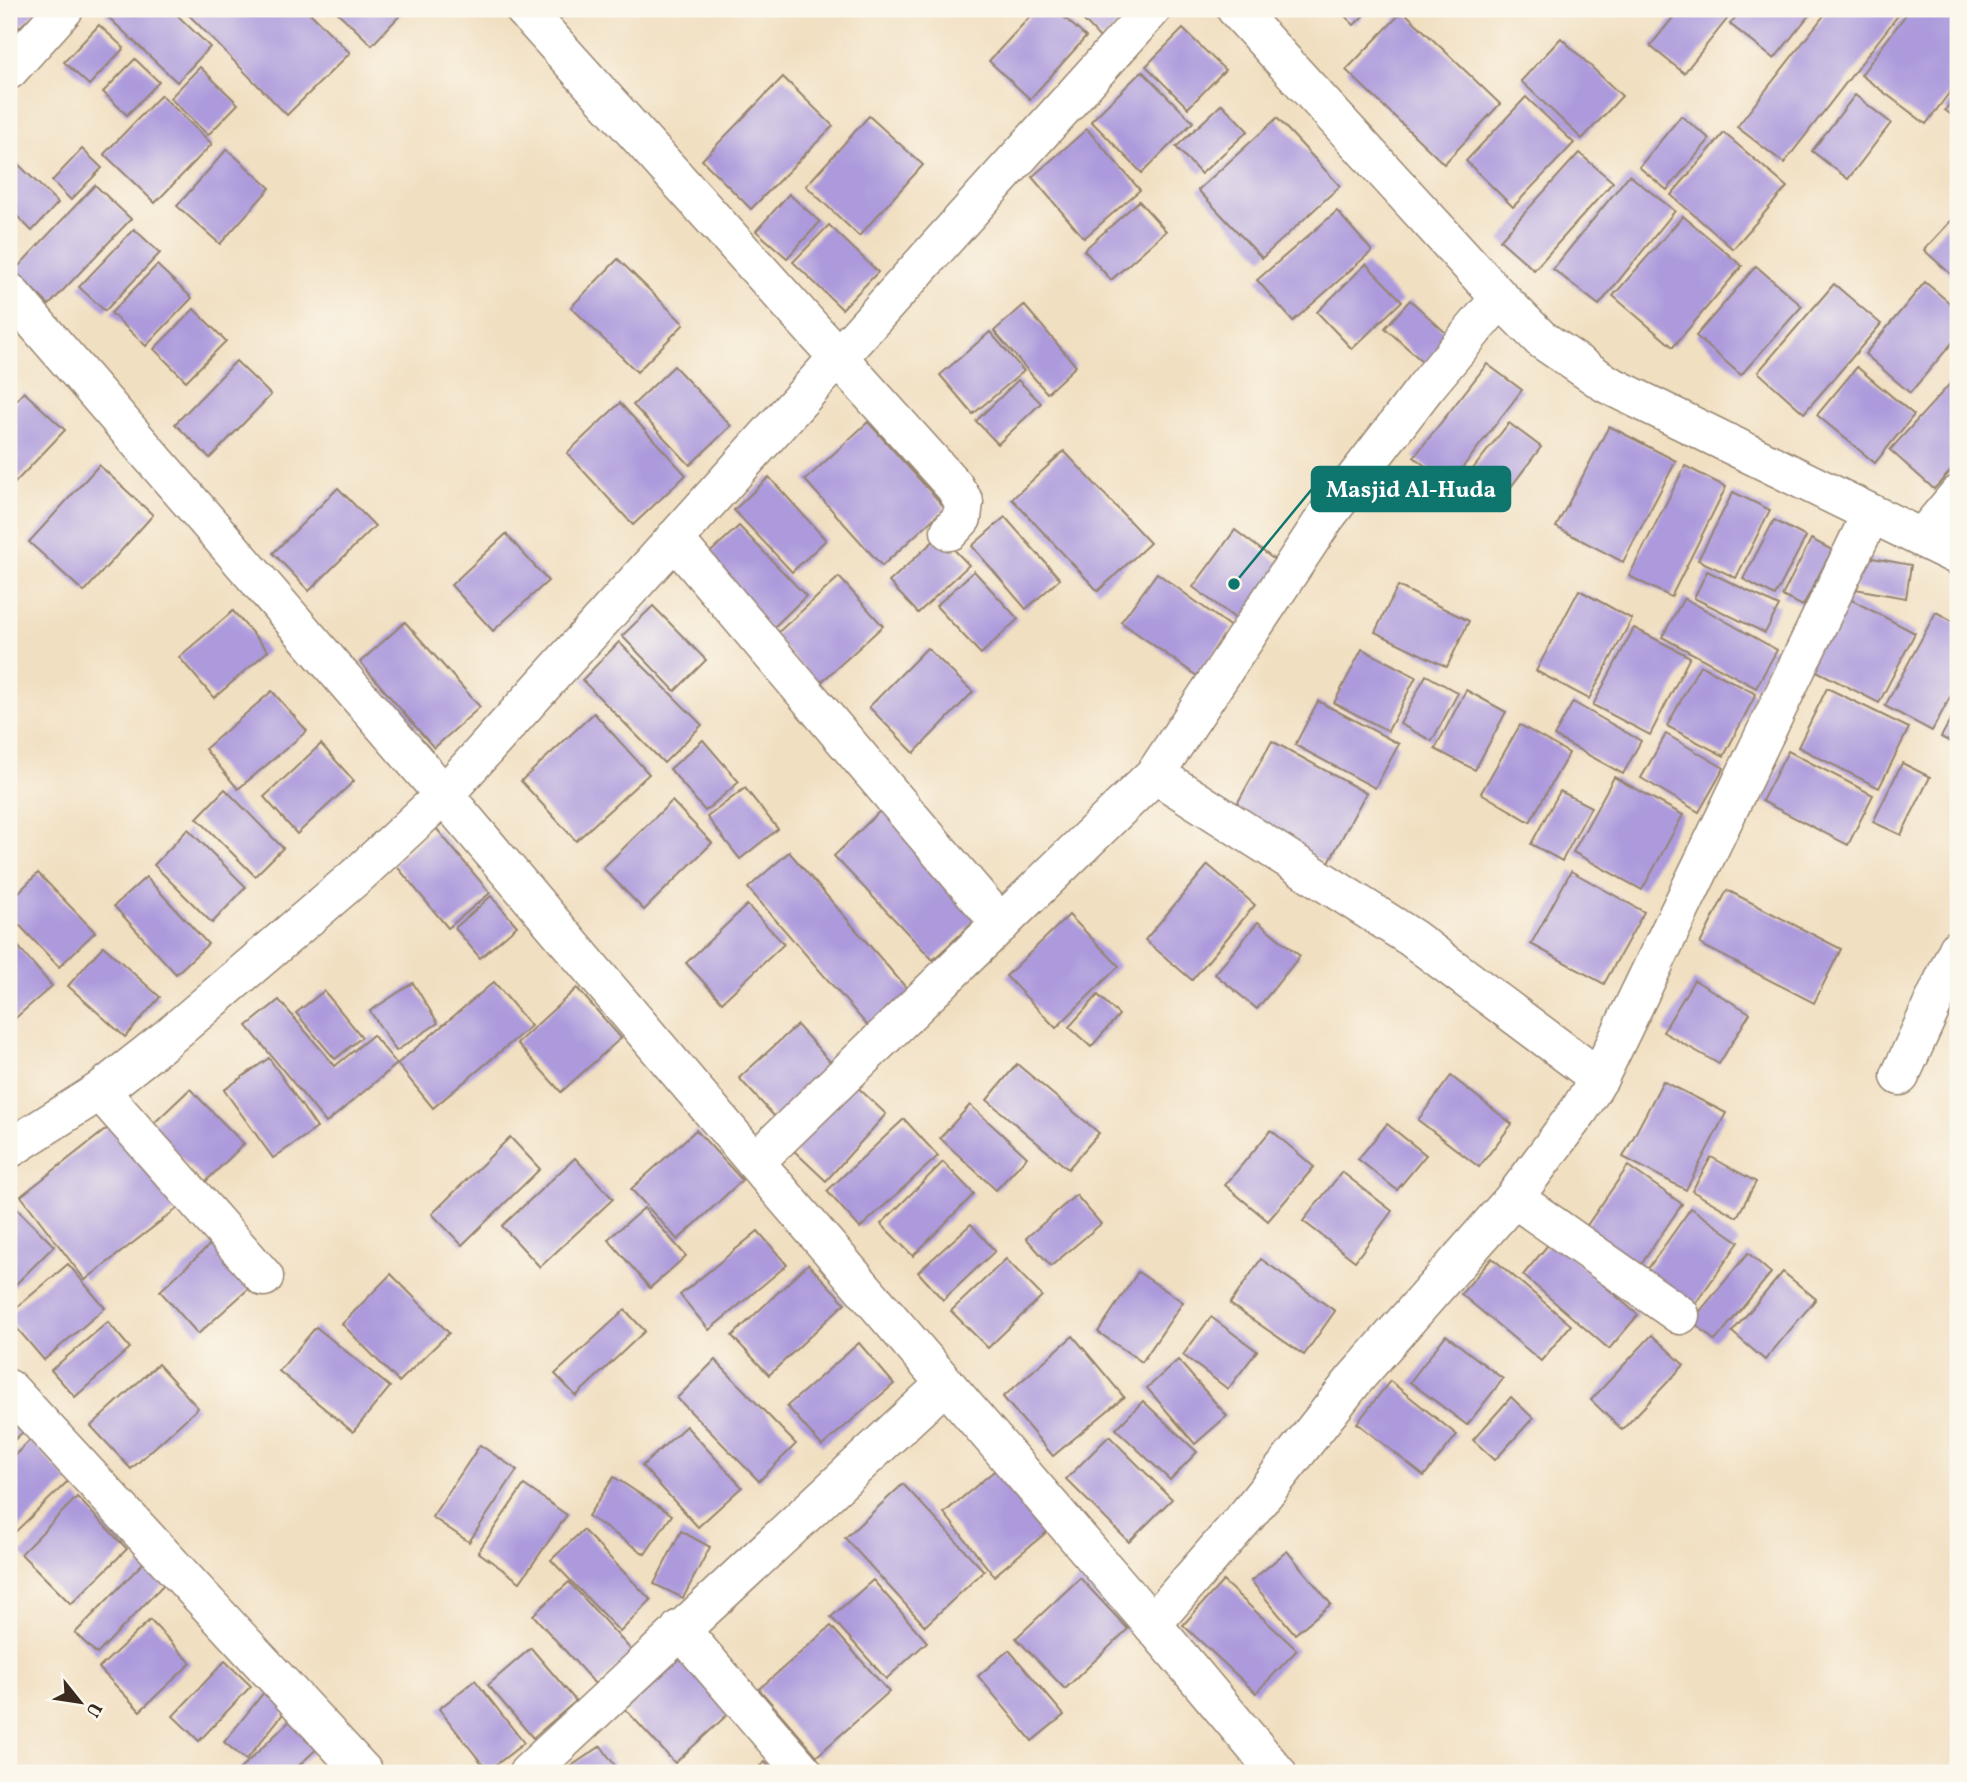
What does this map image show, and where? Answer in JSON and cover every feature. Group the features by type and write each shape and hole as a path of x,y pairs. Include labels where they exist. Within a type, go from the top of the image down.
{"street":[{"path":"9,70 64,9"},
{"path":"524,9 954,486 964,502 962,518 950,531"},
{"path":"9,1149 100,1091 165,1040 349,883 444,795 1152,9"},
{"path":"1236,9 1500,298 1541,339 1607,384 1958,556"},
{"path":"9,292 444,795 1277,1773"},
{"path":"755,1162 1155,774 1325,518 1425,388 1500,298"},
{"path":"1922,538 1958,495"},
{"path":"1152,1624 1248,1514 1354,1380 1514,1198 1580,1109 1599,1078 1871,514"},
{"path":"674,539 1001,924"},
{"path":"1155,774 1412,939 1599,1078"},
{"path":"1900,1076 1958,949"},
{"path":"100,1091 264,1277"},
{"path":"1514,1198 1680,1315"},
{"path":"528,1773 945,1384"},
{"path":"9,1389 364,1773"},
{"path":"680,1629 804,1773"}],"building":[{"path":"9,9 39,9 19,28 9,17"},
{"path":"110,9 171,9 210,47 177,82 105,14"},
{"path":"183,9 306,9 350,53 287,115"},
{"path":"334,9 406,9 372,45"},
{"path":"550,9 570,9 560,19"},
{"path":"1037,9 1055,9 1086,37 1030,99 989,61"},
{"path":"1073,9 1134,9 1102,40"},
{"path":"1338,9 1370,9 1354,25"},
{"path":"1680,9 1726,9 1732,13 1684,73 1650,46"},
{"path":"1742,9 1814,9 1774,59 1730,24"},
{"path":"1829,9 1903,9 1784,163 1737,127"},
{"path":"1910,9 1958,9 1958,81 1926,124 1861,75"},
{"path":"1403,11 1500,104 1444,164 1346,70"},
{"path":"99,25 124,48 89,85 64,62"},
{"path":"1183,29 1225,70 1188,108 1146,66"},
{"path":"1561,38 1622,96 1582,139 1521,81"},
{"path":"135,59 159,82 127,115 103,92"},
{"path":"200,67 238,104 208,135 170,98"},
{"path":"1142,71 1193,122 1142,173 1091,121"},
{"path":"783,77 833,126 751,209 702,160"},
{"path":"1958,93 1958,120 1945,110"},
{"path":"161,95 212,144 155,203 104,154"},
{"path":"1855,95 1891,123 1848,179 1812,151"},
{"path":"1526,97 1574,143 1513,207 1466,161"},
{"path":"1222,104 1248,131 1201,174 1176,147"},
{"path":"869,116 923,165 859,236 806,186"},
{"path":"1681,116 1710,139 1667,190 1639,167"},
{"path":"1277,118 1340,186 1262,258 1198,190"},
{"path":"1087,129 1140,190 1084,238 1032,177"},
{"path":"1724,133 1787,187 1733,249 1671,195"},
{"path":"82,149 102,168 71,200 52,181"},
{"path":"227,149 270,188 220,244 177,206"},
{"path":"1579,153 1613,182 1534,270 1500,240"},
{"path":"16,162 58,203 32,231 9,208 9,170"},
{"path":"1629,175 1675,211 1599,305 1553,269"},
{"path":"95,185 131,219 49,305 14,271"},
{"path":"789,194 820,222 787,258 756,231"},
{"path":"1139,201 1166,231 1111,280 1084,250"},
{"path":"1337,211 1372,251 1293,321 1257,280"},
{"path":"1958,213 1958,274 1955,278 1924,250"},
{"path":"1683,216 1742,266 1673,347 1613,296"},
{"path":"829,225 878,272 842,309 793,262"},
{"path":"134,229 160,253 105,311 79,287"},
{"path":"618,259 684,324 637,372 571,307"},
{"path":"1366,264 1402,301 1352,349 1317,312"},
{"path":"157,265 192,298 146,346 111,313"},
{"path":"1756,266 1802,306 1741,375 1696,336"},
{"path":"1925,282 1958,310 1958,336 1910,393 1865,354"},
{"path":"1834,284 1881,324 1804,413 1758,372"},
{"path":"1410,300 1458,344 1433,371 1385,328"},
{"path":"1024,305 1076,366 1047,393 994,331"},
{"path":"194,309 226,341 186,381 154,349"},
{"path":"990,332 1024,371 973,414 940,375"},
{"path":"236,361 271,395 210,458 175,424"},
{"path":"1487,364 1522,390 1449,485 1414,457"},
{"path":"674,366 731,426 690,465 633,405"},
{"path":"1857,367 1914,415 1875,463 1817,415"},
{"path":"1958,375 1958,463 1934,489 1890,450"},
{"path":"1018,380 1041,403 998,444 976,421"},
{"path":"24,392 65,430 9,489 9,408"},
{"path":"620,403 686,475 633,525 567,453"},
{"path":"868,422 945,508 882,566 805,480"},
{"path":"1509,423 1541,447 1498,504 1465,479"},
{"path":"1609,426 1676,461 1623,562 1556,527"},
{"path":"1064,451 1150,543 1098,591 1012,499"},
{"path":"99,465 153,515 84,592 29,542"},
{"path":"1685,466 1726,487 1671,597 1629,576"},
{"path":"769,477 826,540 792,572 734,510"},
{"path":"338,488 375,526 309,591 273,553"},
{"path":"1733,492 1770,510 1736,578 1698,560"},
{"path":"1005,517 1060,579 1026,609 972,546"},
{"path":"1774,520 1806,537 1775,596 1743,579"},
{"path":"739,526 806,596 770,631 703,559"},
{"path":"1235,530 1288,570 1247,627 1193,587"},
{"path":"506,534 548,581 493,631 451,585"},
{"path":"940,535 969,565 918,613 889,582"},
{"path":"1811,539 1832,550 1803,606 1782,596"},
{"path":"1861,556 1911,565 1906,598 1855,589"},
{"path":"974,571 1018,619 981,654 936,606"},
{"path":"1707,571 1779,606 1765,633 1694,598"},
{"path":"1157,573 1232,628 1197,676 1121,622"},
{"path":"839,577 883,626 818,685 774,636"},
{"path":"1398,586 1469,621 1447,667 1375,632"},
{"path":"1579,590 1632,619 1589,699 1536,671"},
{"path":"1844,596 1915,633 1879,703 1807,666"},
{"path":"1684,598 1777,650 1756,688 1662,637"},
{"path":"653,606 706,660 675,691 622,636"},
{"path":"233,611 268,651 214,698 179,657"},
{"path":"1936,612 1958,624 1958,682 1932,731 1885,706"},
{"path":"405,622 480,707 434,748 360,662"},
{"path":"1634,628 1690,657 1650,735 1593,705"},
{"path":"619,642 702,725 664,763 582,680"},
{"path":"927,648 973,692 914,753 869,707"},
{"path":"1362,649 1416,677 1388,731 1334,703"},
{"path":"1700,665 1756,694 1724,756 1667,726"},
{"path":"1426,675 1458,693 1432,741 1400,724"},
{"path":"1827,688 1909,728 1879,788 1798,747"},
{"path":"1466,690 1506,712 1475,770 1435,749"},
{"path":"272,691 307,731 238,789 205,749"},
{"path":"1318,701 1399,744 1375,788 1295,745"},
{"path":"1573,702 1641,741 1623,774 1554,736"},
{"path":"1958,706 1958,746 1941,737"},
{"path":"594,713 649,774 576,841 521,781"},
{"path":"1520,725 1569,753 1530,822 1481,793"},
{"path":"1666,734 1724,768 1699,812 1641,778"},
{"path":"703,740 739,782 705,811 670,769"},
{"path":"1272,741 1366,793 1328,864 1233,811"},
{"path":"321,744 354,781 297,834 264,797"},
{"path":"1788,751 1873,795 1848,845 1762,801"},
{"path":"1902,763 1930,777 1901,835 1873,822"},
{"path":"1614,777 1683,815 1642,890 1573,852"},
{"path":"745,788 778,829 740,859 707,817"},
{"path":"225,789 283,848 255,876 197,818"},
{"path":"1560,791 1591,807 1562,861 1531,844"},
{"path":"672,801 712,843 644,910 603,868"},
{"path":"885,806 985,911 933,960 834,856"},
{"path":"436,828 490,893 448,928 394,863"},
{"path":"188,829 246,887 212,923 154,865"},
{"path":"789,852 914,997 873,1032 748,888"},
{"path":"1208,865 1255,905 1192,980 1145,940"},
{"path":"1571,871 1644,912 1604,984 1531,944"},
{"path":"38,873 95,932 59,967 9,914 9,902"},
{"path":"146,877 208,944 176,974 114,906"},
{"path":"1727,890 1841,949 1814,1003 1700,944"},
{"path":"491,896 517,926 480,958 455,928"},
{"path":"747,905 784,944 722,1002 686,963"},
{"path":"1069,915 1119,966 1056,1028 1006,976"},
{"path":"1258,922 1300,956 1257,1009 1215,974"},
{"path":"9,936 52,986 11,1022 9,1019"},
{"path":"103,946 160,997 125,1037 68,986"},
{"path":"1694,980 1750,1013 1719,1064 1663,1032"},
{"path":"494,982 531,1026 433,1108 397,1064"},
{"path":"413,983 438,1023 396,1051 370,1011"},
{"path":"577,988 621,1038 561,1092 517,1043"},
{"path":"324,991 362,1037 335,1059 296,1013"},
{"path":"1098,995 1119,1015 1091,1047 1069,1027"},
{"path":"279,1000 335,1066 373,1035 397,1064 326,1123 247,1026"},
{"path":"797,1025 834,1066 776,1118 739,1078"},
{"path":"269,1058 317,1128 273,1158 224,1090"},
{"path":"1017,1064 1099,1133 1068,1169 987,1100"},
{"path":"1451,1076 1512,1124 1479,1167 1418,1120"},
{"path":"1663,1081 1726,1113 1686,1190 1623,1157"},
{"path":"853,1083 886,1114 826,1181 792,1149"},
{"path":"190,1089 244,1144 205,1182 151,1126"},
{"path":"970,1105 1027,1157 996,1190 940,1138"},
{"path":"904,1119 938,1156 860,1228 827,1191"},
{"path":"118,1120 183,1204 85,1280 21,1196"},
{"path":"1387,1124 1426,1155 1397,1190 1358,1159"},
{"path":"696,1130 742,1180 678,1240 631,1189"},
{"path":"1271,1130 1314,1167 1268,1221 1225,1185"},
{"path":"510,1137 540,1169 462,1245 432,1214"},
{"path":"1711,1157 1756,1182 1737,1217 1692,1191"},
{"path":"575,1158 613,1199 540,1267 502,1226"},
{"path":"943,1162 974,1194 913,1256 881,1224"},
{"path":"1628,1166 1682,1204 1636,1272 1581,1234"},
{"path":"1342,1172 1392,1211 1355,1261 1303,1221"},
{"path":"1076,1195 1101,1224 1051,1266 1026,1238"},
{"path":"9,1201 54,1246 9,1291"},
{"path":"644,1208 686,1256 650,1288 608,1239"},
{"path":"1691,1208 1739,1242 1693,1307 1645,1273"},
{"path":"971,1224 995,1251 943,1300 918,1272"},
{"path":"758,1231 787,1265 709,1330 680,1295"},
{"path":"215,1240 254,1284 198,1334 160,1291"},
{"path":"1552,1240 1638,1315 1609,1349 1523,1275"},
{"path":"1748,1253 1771,1273 1715,1341 1692,1321"},
{"path":"1492,1258 1571,1325 1541,1361 1461,1294"},
{"path":"1006,1259 1042,1296 988,1348 951,1311"},
{"path":"1261,1259 1335,1311 1304,1355 1230,1304"},
{"path":"68,1264 105,1308 44,1360 9,1319 9,1314"},
{"path":"808,1264 845,1303 769,1375 732,1336"},
{"path":"1138,1272 1183,1302 1142,1362 1098,1332"},
{"path":"1783,1272 1816,1299 1765,1360 1732,1332"},
{"path":"391,1274 449,1333 399,1382 342,1324"},
{"path":"625,1310 645,1331 576,1396 555,1374"},
{"path":"1211,1317 1257,1351 1228,1389 1183,1355"},
{"path":"108,1322 130,1348 75,1397 51,1370"},
{"path":"316,1327 390,1387 353,1432 279,1371"},
{"path":"1446,1335 1503,1379 1467,1425 1410,1382"},
{"path":"1652,1335 1684,1365 1622,1430 1591,1400"},
{"path":"1073,1336 1124,1397 1053,1456 1003,1397"},
{"path":"859,1343 894,1384 822,1446 787,1406"},
{"path":"715,1360 796,1444 759,1481 677,1398"},
{"path":"1178,1360 1227,1416 1195,1444 1147,1388"},
{"path":"158,1364 198,1408 131,1469 91,1426"},
{"path":"1390,1381 1457,1435 1424,1476 1357,1423"},
{"path":"1511,1397 1533,1418 1495,1460 1473,1440"},
{"path":"1143,1401 1197,1452 1170,1480 1116,1429"},
{"path":"9,1416 23,1432 9,1445"},
{"path":"686,1426 742,1487 698,1527 642,1466"},
{"path":"1109,1436 1172,1499 1129,1542 1066,1479"},
{"path":"30,1440 68,1481 9,1538 9,1461"},
{"path":"480,1445 517,1470 469,1542 432,1517"},
{"path":"999,1467 1049,1530 994,1576 944,1513"},
{"path":"614,1477 672,1515 645,1554 588,1516"},
{"path":"903,1484 984,1571 925,1626 845,1538"},
{"path":"524,1485 567,1515 520,1582 478,1552"},
{"path":"77,1497 127,1549 71,1604 21,1554"},
{"path":"583,1530 651,1600 620,1632 551,1560"},
{"path":"681,1531 710,1547 683,1598 654,1584"},
{"path":"1287,1551 1331,1604 1295,1634 1251,1581"},
{"path":"145,1561 166,1582 97,1654 75,1633"},
{"path":"1080,1578 1128,1629 1065,1689 1016,1638"},
{"path":"873,1580 927,1642 886,1679 831,1617"},
{"path":"1223,1581 1297,1650 1256,1693 1183,1625"},
{"path":"569,1582 633,1652 597,1686 533,1615"},
{"path":"150,1620 191,1663 140,1711 99,1668"},
{"path":"831,1626 889,1692 817,1756 759,1689"},
{"path":"531,1648 576,1701 533,1738 488,1685"},
{"path":"689,1650 739,1704 675,1763 625,1709"},
{"path":"1009,1650 1064,1715 1032,1741 978,1676"},
{"path":"225,1661 251,1686 199,1741 173,1716"},
{"path":"475,1680 524,1743 488,1771 439,1709"},
{"path":"265,1691 287,1709 246,1760 224,1742"},
{"path":"296,1715 323,1743 291,1773 245,1773 240,1769"},
{"path":"601,1746 620,1773 561,1773"},
{"path":"765,1762 774,1773 752,1773"}],"place":[{"name":"Masjid Al-Huda","path":"1234,584"}]}
